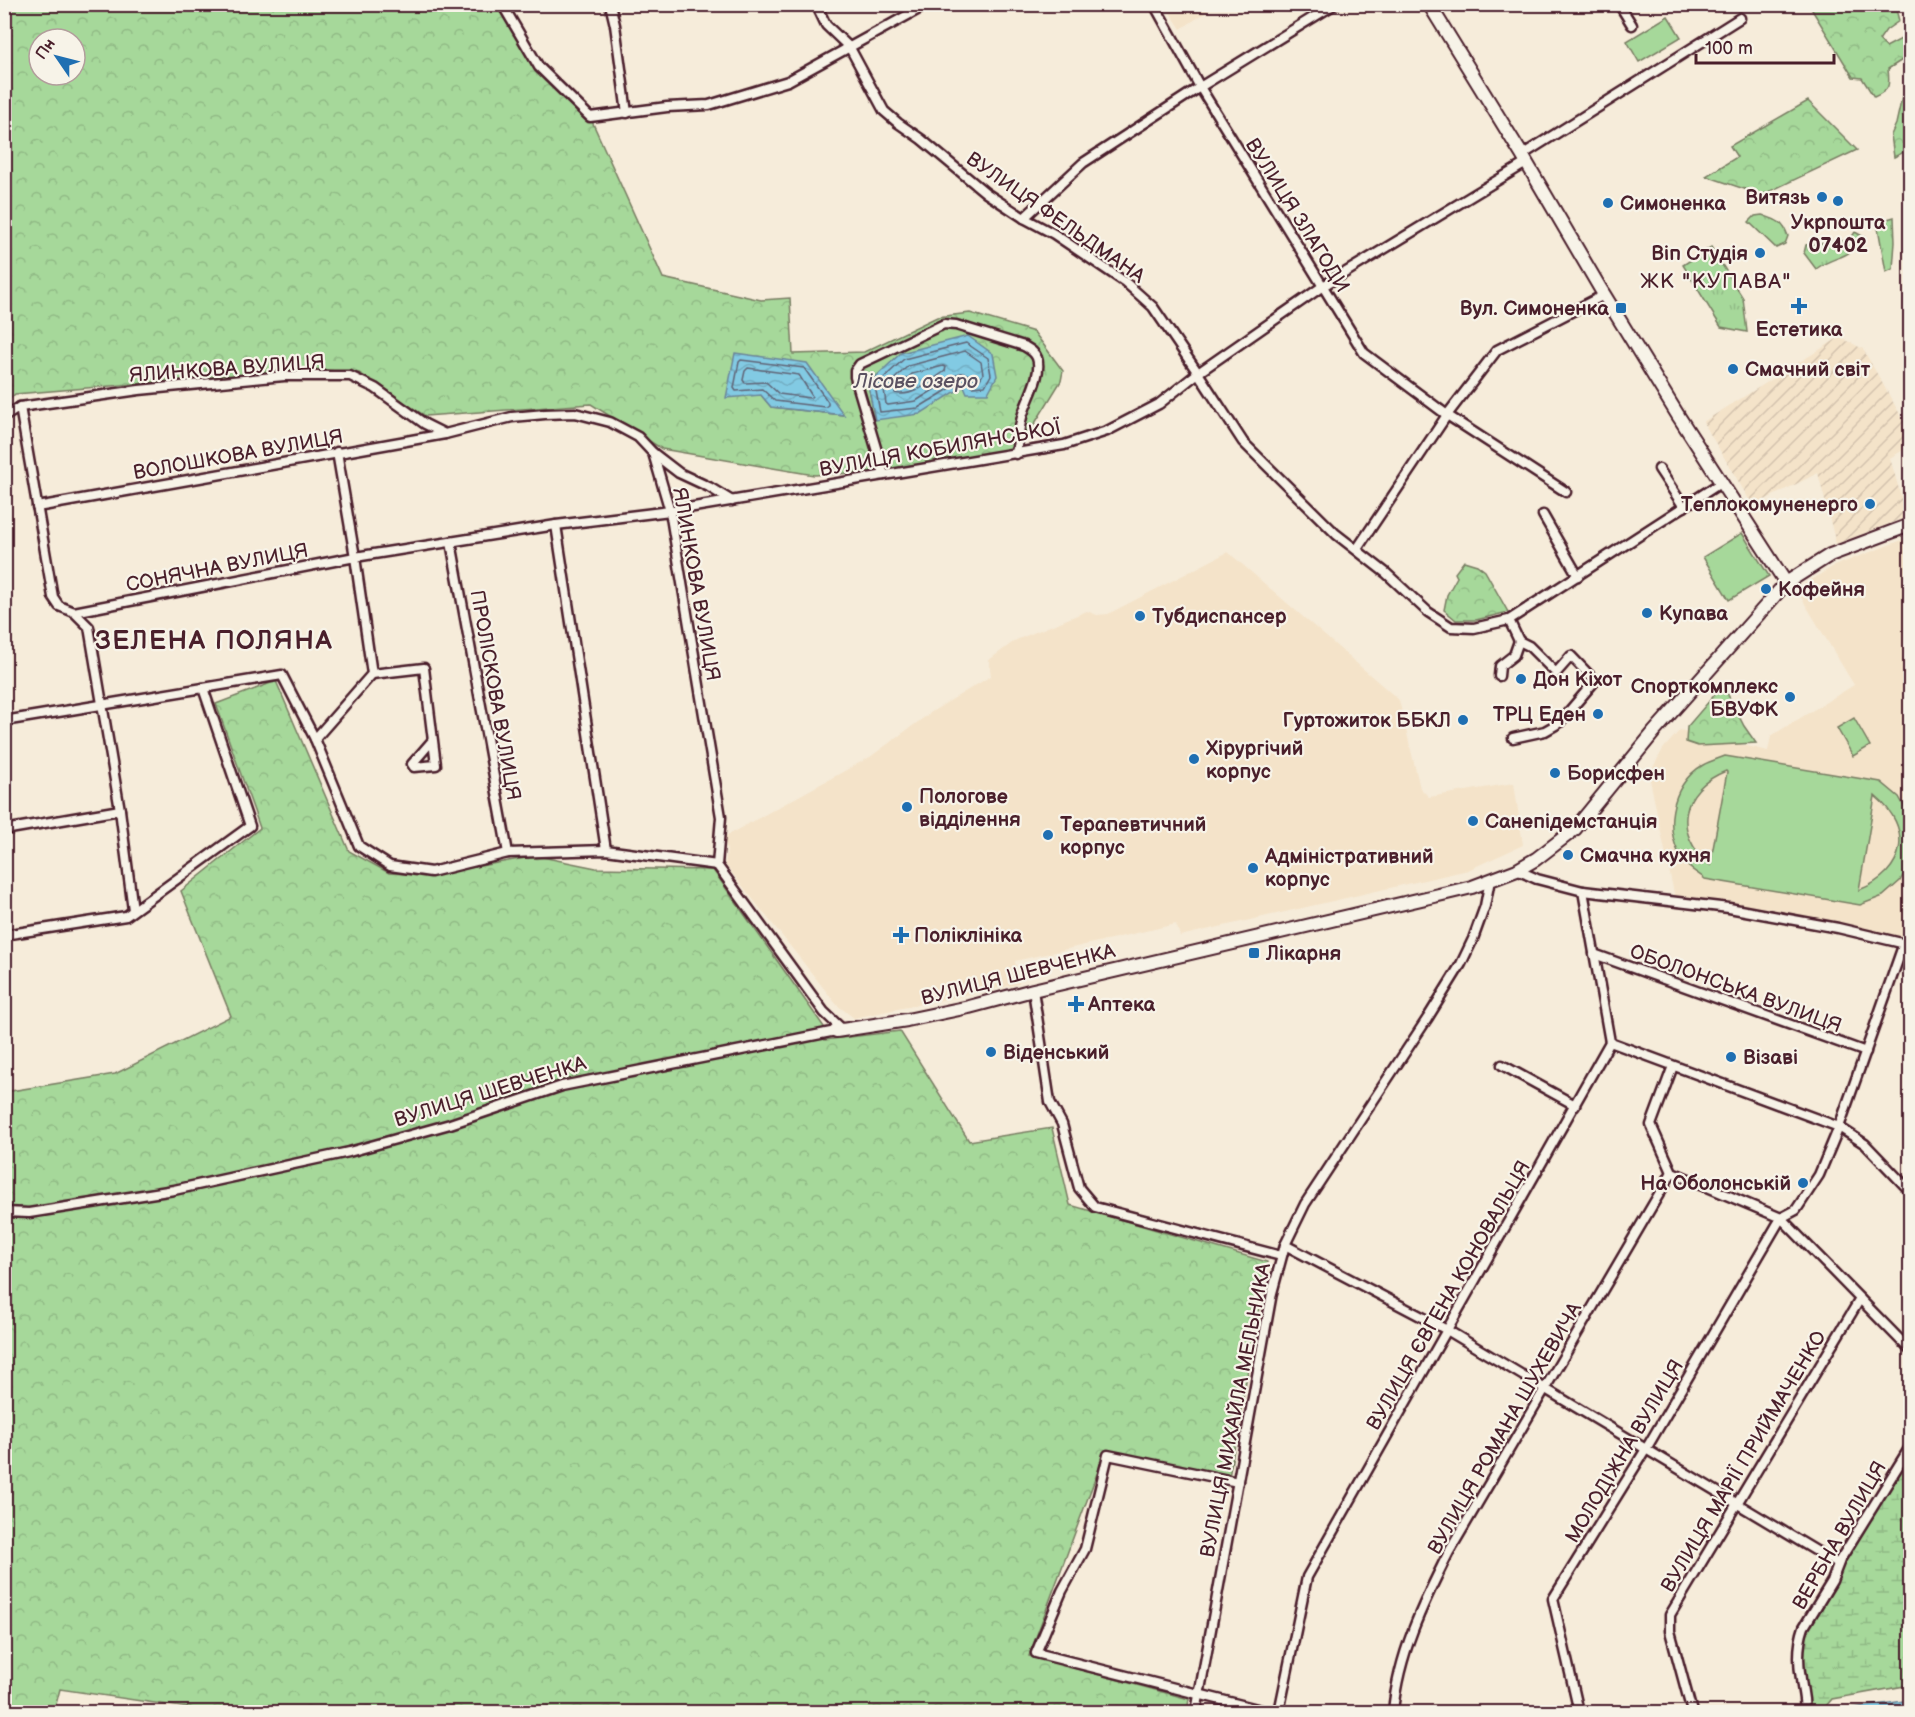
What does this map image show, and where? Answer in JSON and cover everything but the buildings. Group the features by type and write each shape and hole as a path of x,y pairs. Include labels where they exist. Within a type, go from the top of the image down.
{"street":[{"path":"502,4 539,67 590,117 667,107 709,105 753,93 788,81 928,4"},
{"path":"610,4 627,113"},
{"name":"ВУЛИЦЯ ФЕЛЬДМАНА","path":"816,4 826,25 850,48 884,111 986,194 1024,219 1054,234 1125,282 1153,307 1243,442 1336,534 1357,549 1428,612 1451,627 1474,628 1509,620 1722,482"},
{"name":"ВУЛИЦЯ ЗЛАГОДИ","path":"1154,4 1200,87 1364,353 1446,415 1566,492"},
{"path":"1024,219 1083,163 1200,87 1335,4"},
{"path":"1429,4 1679,417 1786,583"},
{"path":"1619,4 1632,25"},
{"name":"ВУЛИЦЯ КОБИЛЯНСЬКОЇ","path":"670,511 1016,454 1064,445 1107,431 1159,404 1198,373 1323,286 1524,159 1740,18"},
{"path":"1357,549 1446,415 1497,350 1604,295"},
{"path":"884,475 855,371 860,364 944,324 956,325 1024,346 1033,351 1038,358 1038,368 1031,395 1022,417 1016,454"},
{"name":"ЯЛИНКОВА ВУЛИЦЯ","path":"4,417 20,407 140,390 284,376 350,376 375,388 425,424 445,434"},
{"path":"20,407 53,597 59,606 74,612 89,627 120,810 133,910"},
{"path":"445,434 512,417 575,413 610,422 638,437 653,453 679,473 732,501"},
{"name":"ВОЛОШКОВА ВУЛИЦЯ","path":"37,507 445,434"},
{"path":"337,452 372,674"},
{"name":"ЯЛИНКОВА ВУЛИЦЯ","path":"653,453 670,511 721,816 717,865"},
{"path":"1659,469 1684,507"},
{"name":"СОНЯЧНА ВУЛИЦЯ","path":"74,612 355,557 556,525 670,511"},
{"path":"1543,515 1578,576"},
{"path":"556,525 606,850"},
{"name":"ВУЛИЦЯ ШЕВЧЕНКА","path":"4,1212 29,1213 174,1190 372,1146 450,1124 562,1086 840,1030 907,1020 969,1007 1472,887 1517,870 1536,859 1575,829 1654,732 1786,583 1830,555 1911,525"},
{"name":"ПРОЛІСКОВА ВУЛИЦЯ","path":"451,542 508,853"},
{"path":"1509,620 1519,641 1530,646 1556,673 1571,656 1595,681 1559,723 1545,731 1513,738"},
{"path":"1499,676 1500,666 1515,655 1519,641"},
{"path":"315,739 372,674 424,668 432,741"},
{"path":"4,721 282,675 315,739 359,846 390,866 431,872 508,853 606,850 717,865 824,1012 840,1030"},
{"path":"4,935 126,916 250,826 203,688"},
{"path":"4,830 120,810"},
{"path":"1517,870 1537,879 1583,891 1729,908 1838,928 1907,944 1819,1175 1796,1210 1781,1218"},
{"name":"ВУЛИЦЯ МИХАЙЛА МЕЛЬНИКА","path":"1196,1713 1272,1293 1281,1256 1305,1204 1461,964 1485,906 1490,880"},
{"path":"1583,891 1610,1042 1839,1127 1865,1144 1911,1191"},
{"name":"ОБОЛОНСЬКА ВУЛИЦЯ","path":"1594,954 1866,1053"},
{"path":"1033,990 1050,1102 1062,1124 1079,1188 1095,1207 1281,1256"},
{"name":"ВУЛИЦЯ ЄВГЕНА КОНОВАЛЬЦЯ","path":"1279,1713 1307,1577 1610,1042"},
{"path":"1502,1065 1575,1105"},
{"path":"1673,1066 1651,1125 1672,1172 1781,1218 1911,1350"},
{"name":"ВУЛИЦЯ РОМАНА ШУХЕВИЧА","path":"1393,1713 1394,1694 1421,1606 1449,1552 1672,1172"},
{"name":"МОЛОДІЖНА ВУЛИЦЯ","path":"1580,1713 1553,1599 1646,1449 1781,1218"},
{"path":"1285,1245 1447,1330 1838,1564"},
{"name":"ВУЛИЦЯ МАРІЇ ПРИЙМАЧЕНКО","path":"1692,1713 1670,1631 1670,1615 1860,1299"},
{"name":"ВЕРБНА ВУЛИЦЯ","path":"1804,1713 1805,1702 1799,1665 1801,1635 1832,1581 1838,1564 1911,1447"},
{"path":"1238,1482 1108,1455 1085,1549 1062,1591 1036,1653 1269,1713"}],"shaded area":[{"path":"1165,5 1204,5 1208,11 1181,29"},
{"path":"1840,337 1863,349 1910,432 1910,446 1890,458 1907,517 1836,544 1818,473 1753,506 1703,422"},
{"path":"1910,537 1910,943 1675,898 1649,775 1663,749 1680,730 1768,751 1771,736 1854,685 1796,589 1834,566"},
{"path":"1228,552 1399,700 1420,788 1429,797 1514,783 1523,845 1468,870 1180,936 1176,924 1015,961 1019,984 854,1018 837,1005 725,864 727,851 724,837 870,757 933,711 991,676 989,660 1016,640 1087,611 1097,615 1108,614"}],"green space":[{"path":"5,4 502,5 539,67 590,117 663,278 761,300 790,298 793,354 864,352 937,317 970,313 1034,332 1063,371 1061,381 1016,454 930,469 814,475 662,449 591,404 425,416 359,373 314,369 15,394 5,404","holes":["997,376 964,386 875,420 868,384","761,395 843,415 771,407"]},
{"path":"1809,5 1895,5 1899,21 1886,30 1879,40 1886,47 1901,39 1910,45 1910,55 1888,69 1889,83 1886,90 1874,97 1862,78 1853,77"},
{"path":"1668,16 1681,37 1639,62 1627,41"},
{"path":"1902,97 1910,98 1910,149 1894,157 1891,135"},
{"path":"1808,101 1857,150 1762,195 1706,176 1737,157 1730,146"},
{"path":"1762,215 1775,220 1784,227 1788,236 1785,244 1776,248 1749,222 1755,216"},
{"path":"1894,217 1893,269 1886,272 1877,222"},
{"path":"1855,232 1864,237 1853,250 1816,269 1804,253 1806,245 1850,240"},
{"path":"1711,247 1743,298 1747,332 1721,327 1683,265"},
{"path":"1742,533 1769,576 1729,600 1703,557"},
{"path":"1464,561 1477,565 1485,571 1508,612 1476,620 1456,620 1444,610 1447,595 1457,577 1455,573"},
{"path":"276,681 349,851 389,873 429,875 537,856 596,868 713,870 824,1027 825,1040 900,1031 969,1141 1052,1128 1070,1205 1267,1262 1229,1477 1105,1452 1029,1656 1189,1699 1187,1712 216,1712 60,1689 54,1712 5,1712 5,1092 115,1074 231,1016 181,891 260,828 216,704"},
{"path":"1723,685 1744,726 1756,743 1698,746 1686,742 1687,727"},
{"path":"1854,718 1870,746 1853,756 1837,728"},
{"path":"1725,756 1881,782 1899,797 1910,817 1910,862 1900,881 1883,896 1860,905 1705,879 1688,866 1678,852 1673,839 1673,810 1683,784 1692,773 1703,765","holes":["1727,772 1710,865 1698,853 1690,839 1686,826 1686,813 1699,789","1875,796 1896,822 1899,848 1895,861 1887,872 1875,882 1859,890"]},
{"path":"1910,1447 1910,1685 1832,1699 1821,1712 1804,1712 1800,1644 1836,1574"}],"water":[{"name":"Лісове озеро","path":"968,336 993,354 997,376 988,393 967,393 964,386 920,414 875,420 868,384 901,353"},
{"path":"735,353 807,363 844,415 771,407 761,395 726,398"},
{"path":"1910,1700 1910,1712 1827,1712 1833,1709 1840,1710"}],"place":[{"name":"Витязь","path":"1822,197"},
{"name":"Укрпошта 07402","path":"1838,201"},
{"name":"Симоненка","path":"1608,203"},
{"name":"Віп Студія","path":"1760,253"},
{"name":"Естетика","path":"1799,306"},
{"name":"Вул. Симоненка","path":"1621,308"},
{"name":"Смачний світ","path":"1733,369"},
{"name":"Теплокомуненерго","path":"1870,504"},
{"name":"Кофейня","path":"1766,589"},
{"name":"Купава","path":"1647,613"},
{"name":"Тубдиспансер","path":"1140,616"},
{"name":"Дон Кіхот","path":"1521,679"},
{"name":"Спорткомплекс БВУФК","path":"1790,697"},
{"name":"ТРЦ Еден","path":"1598,714"},
{"name":"Гуртожиток ББКЛ","path":"1463,720"},
{"name":"Хірургічий корпус","path":"1194,759"},
{"name":"Борисфен","path":"1555,773"},
{"name":"Пологове відділення","path":"907,807"},
{"name":"Санепідемстанція","path":"1473,821"},
{"name":"Терапевтичний корпус","path":"1048,835"},
{"name":"Смачна кухня","path":"1568,855"},
{"name":"Адміністративний корпус","path":"1253,868"},
{"name":"Поліклініка","path":"901,935"},
{"name":"Лікарня","path":"1254,953"},
{"name":"Аптека","path":"1076,1004"},
{"name":"Віденський","path":"991,1052"},
{"name":"Візаві","path":"1731,1057"},
{"name":"На Оболонській","path":"1803,1183"}],"district":[{"name":"ЖК \"КУПАВА\"","path":"1716,281"},
{"name":"ЗЕЛЕНА ПОЛЯНА","path":"214,640"}]}
